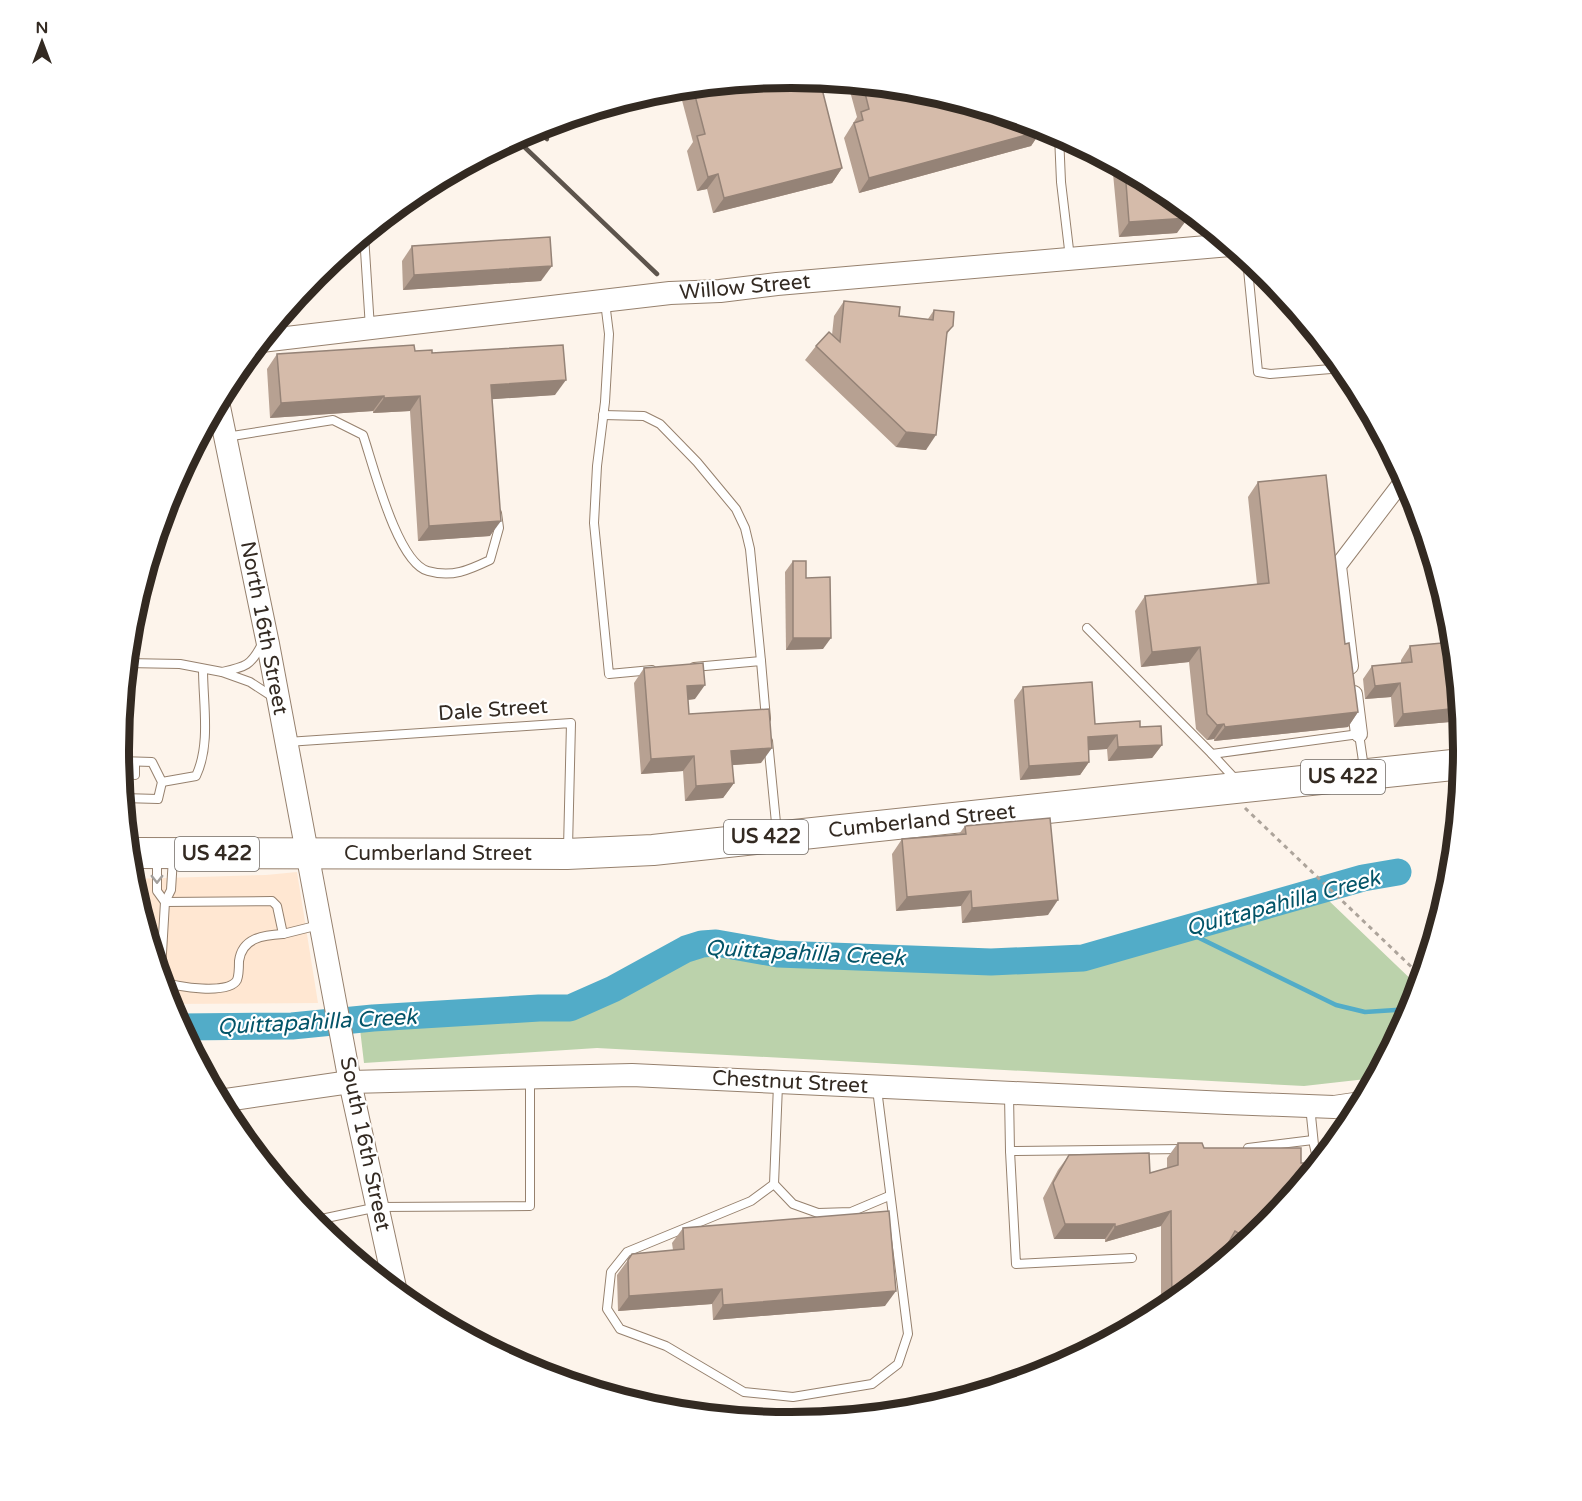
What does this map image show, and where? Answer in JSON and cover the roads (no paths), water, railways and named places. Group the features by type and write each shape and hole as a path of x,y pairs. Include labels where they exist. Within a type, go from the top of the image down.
{"highway":[{"name":"Cumberland Street","path":"153,854 567,854 653,850 1453,765"}],"street":[{"name":"Willow Street","path":"272,340 670,293 720,291 788,283 1219,246"},
{"name":"North 16th Street","path":"221,415 279,701 306,853"},
{"path":"1359,734 1338,567 1400,490"},
{"name":"South 16th Street","path":"306,853 350,1082 393,1280"},
{"name":"Chestnut Street","path":"230,1101 350,1082 632,1075 1334,1107 1349,1105"}],"lane":[{"path":"1059,146 1061,182 1070,259"},
{"path":"365,245 370,328"},
{"path":"1248,272 1258,372 1270,374 1331,369"},
{"path":"604,301 609,334 594,523 609,674 656,670"},
{"path":"603,415 633,414 644,416 660,424 697,462 736,509 745,528 750,549 778,836"},
{"path":"225,437 333,420 363,435 390,519 408,555 426,571 462,573 490,560 499,528 495,500"},
{"path":"1087,628 1212,754 1233,787"},
{"path":"222,672 248,665 266,635"},
{"path":"679,668 761,661"},
{"path":"135,663 180,664 222,672 250,682 279,701"},
{"path":"162,782 196,776 203,761 205,736 202,669"},
{"name":"Dale Street","path":"286,742 571,723 567,854"},
{"path":"1212,754 1359,734 1365,775"},
{"path":"129,762 152,762 162,782 159,798 135,794 130,796"},
{"path":"135,762 135,775"},
{"path":"153,854 157,891 165,902"},
{"path":"153,854 171,890 165,902 161,951"},
{"path":"165,902 272,901 277,906 282,934"},
{"path":"172,985 222,988 234,984 238,979 240,957 244,948 252,940 266,935 282,934 320,925"},
{"path":"323,1219 378,1208 530,1206 530,1077"},
{"path":"778,1081 774,1184 793,1203 818,1213 851,1212 889,1196"},
{"path":"774,1184 751,1201 627,1252 611,1272 607,1309 620,1329 666,1346 744,1392 793,1397 872,1384 898,1364 908,1334 877,1086"},
{"path":"1009,1091 1016,1264 1132,1258"},
{"path":"1310,1106 1316,1154"},
{"path":"1234,1148 1257,1148 1313,1140"},
{"path":"1010,1151 1198,1149"}],"waterway":[{"name":"Quittapahilla Creek","path":"190,1027 292,1026 373,1018 570,1008 613,989 686,949 702,944 716,943 778,954 991,962 1083,958 1363,878 1398,872"},
{"path":"1183,930 1336,1005 1365,1012 1400,1010"}],"railway":[{"path":"523,146 657,274"}]}
